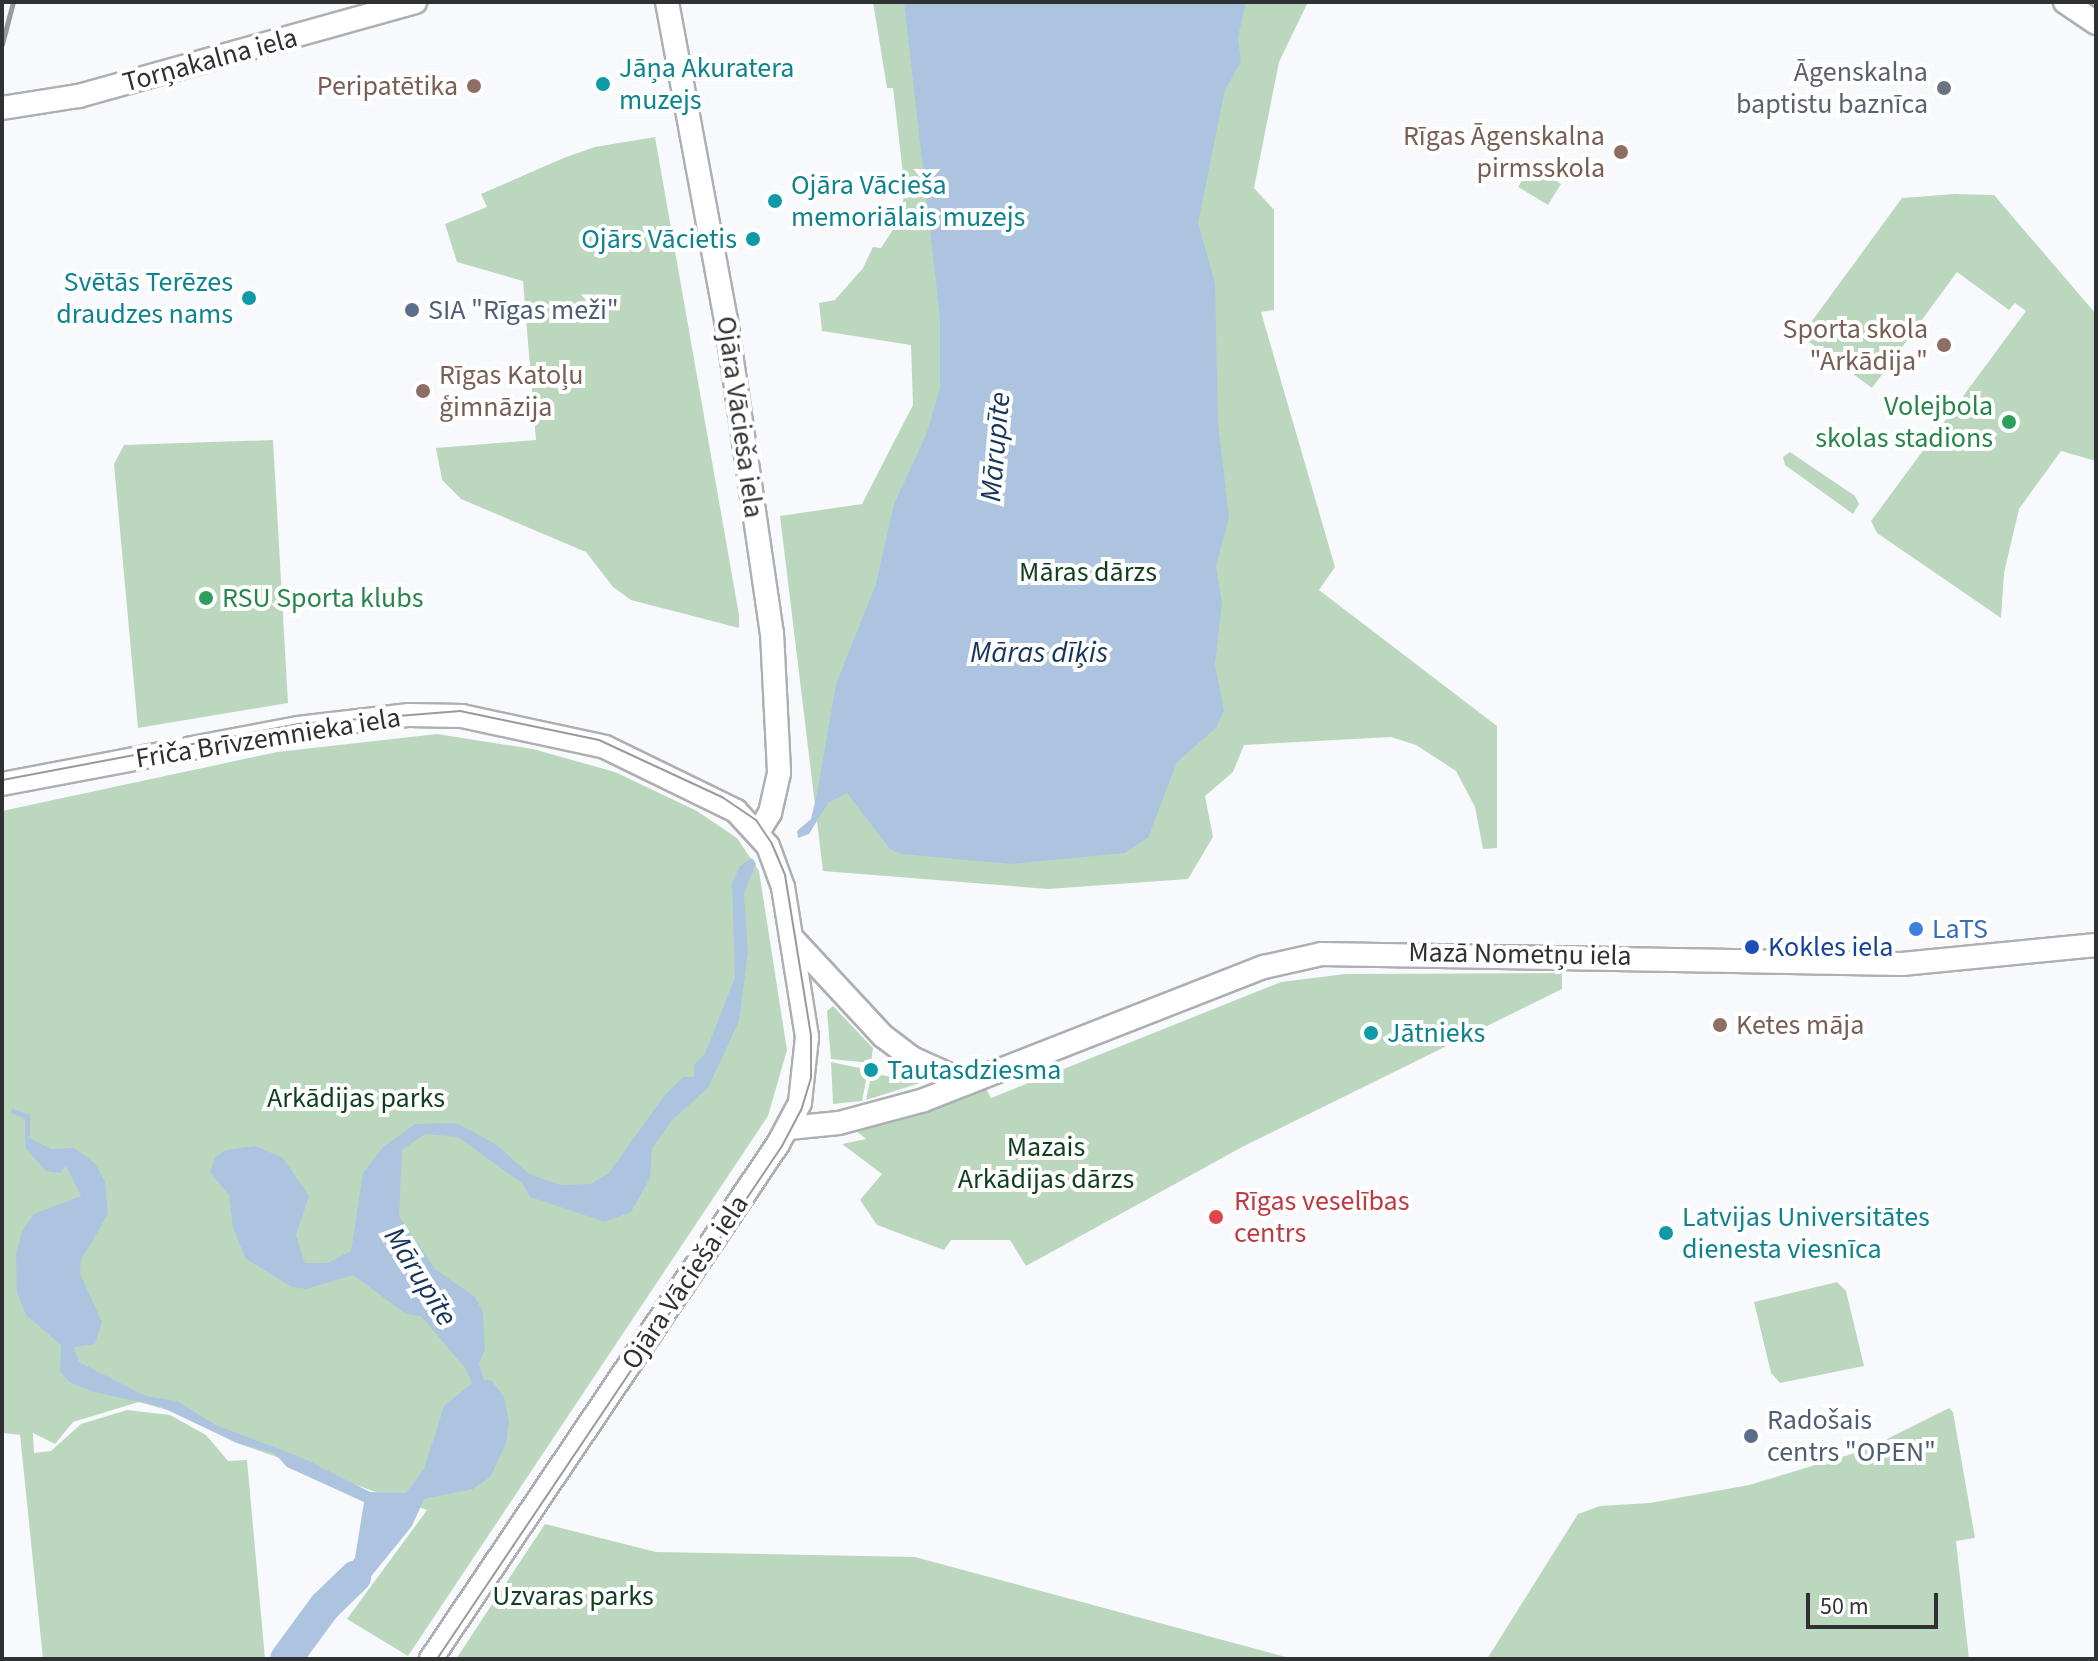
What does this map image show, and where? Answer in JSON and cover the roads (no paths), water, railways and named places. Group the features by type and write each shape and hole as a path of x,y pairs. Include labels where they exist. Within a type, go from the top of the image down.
{"street":[{"name":"Torņakalna iela","path":"2,108 28,105 415,2"},
{"name":"Ojāra Vācieša iela","path":"667,2 726,319 772,633 779,773 770,813 758,832"},
{"path":"2065,2 2096,23"},
{"name":"Friča Brīvzemnieka iela","path":"2,784 298,728 409,715 462,716 605,747 710,797 758,832 777,866"},
{"name":"Ojāra Vācieša iela","path":"431,1659 789,1128 808,1061 791,937 777,866"},
{"path":"791,937 883,1036 912,1058 967,1083"},
{"name":"Mazā Nometņu iela","path":"789,1128 869,1116 967,1083 1253,971 1321,954 1902,964 2096,945"}],"water":[{"name":"Māras dīķis","path":"904,2 1246,2 1238,37 1241,62 1225,90 1198,223 1215,283 1218,423 1229,518 1216,566 1222,602 1215,664 1224,711 1216,728 1177,762 1148,838 1125,853 1011,864 901,854 890,849 847,793 828,803 809,834 798,838 797,831 811,819 836,684 876,584 894,504 926,435 940,388 940,318"},
{"path":"752,858 756,864 744,893 748,952 739,1021 708,1088 671,1121 652,1149 650,1178 631,1212 605,1222 530,1197 522,1183 458,1137 425,1134 402,1150 399,1216 435,1269 475,1297 483,1312 485,1349 479,1364 484,1380 491,1380 504,1397 509,1421 506,1444 490,1477 473,1489 424,1499 412,1526 373,1574 345,1606 329,1610 321,1599 355,1558 364,1502 287,1467 274,1453 237,1443 159,1406 94,1392 69,1382 60,1371 61,1345 26,1315 17,1293 16,1255 22,1231 34,1214 81,1196 66,1166 60,1173 46,1171 26,1149 25,1136 51,1149 74,1148 95,1163 105,1182 108,1214 81,1260 80,1274 102,1322 95,1344 74,1347 79,1362 146,1396 177,1401 216,1425 305,1459 370,1492 406,1493 424,1469 444,1406 472,1383 466,1369 421,1316 406,1314 353,1275 306,1289 292,1287 246,1259 233,1228 229,1195 210,1172 215,1158 225,1150 256,1146 283,1158 309,1196 296,1235 305,1263 327,1263 351,1251 363,1173 383,1147 415,1124 457,1123 497,1145 529,1174 561,1185 590,1184 608,1174 664,1096 683,1077 694,1077 694,1065 705,1054 735,977 732,883 740,866"}],"waterway":[{"path":"13,1111 27,1116 27,1134"},
{"name":"Mārupīte","path":"286,1659 325,1606 355,1577"}],"tram line":[{"path":"2,780 298,724 460,711 599,740 722,797 756,820 772,844 785,875 811,1035 811,1078 801,1110 782,1146 437,1659"}],"railway":[{"path":"2,44 13,2"}],"place":[{"name":"Jāņa Akuratera muzejs","path":"603,84"},
{"name":"Peripatētika","path":"474,86"},
{"name":"Āgenskalna baptistu baznīca","path":"1944,88"},
{"name":"Rīgas Āgenskalna pirmsskola","path":"1621,152"},
{"name":"Ojāra Vācieša memoriālais muzejs","path":"775,201"},
{"name":"Ojārs Vācietis","path":"753,239"},
{"name":"Svētās Terēzes draudzes nams","path":"249,298"},
{"name":"SIA \"Rīgas meži\"","path":"412,310"},
{"name":"Sporta skola \"Arkādija\"","path":"1944,345"},
{"name":"Rīgas Katoļu ģimnāzija","path":"423,391"},
{"name":"Volejbola skolas stadions","path":"2009,422"},
{"name":"RSU Sporta klubs","path":"206,598"},
{"name":"LaTS","path":"1916,929"},
{"name":"Kokles iela","path":"1752,947"},
{"name":"Ketes māja","path":"1720,1025"},
{"name":"Jātnieks","path":"1371,1033"},
{"name":"Tautasdziesma","path":"871,1070"},
{"name":"Rīgas veselības centrs","path":"1216,1217"},
{"name":"Latvijas Universitātes dienesta viesnīca","path":"1666,1233"},
{"name":"Radošais centrs \"OPEN\"","path":"1751,1436"}],"park label":[{"name":"Māras dārzs","path":"1088,572"},
{"name":"Arkādijas parks","path":"356,1098"},
{"name":"Mazais Arkādijas dārzs","path":"1046,1163"},
{"name":"Uzvaras parks","path":"573,1596"}]}
